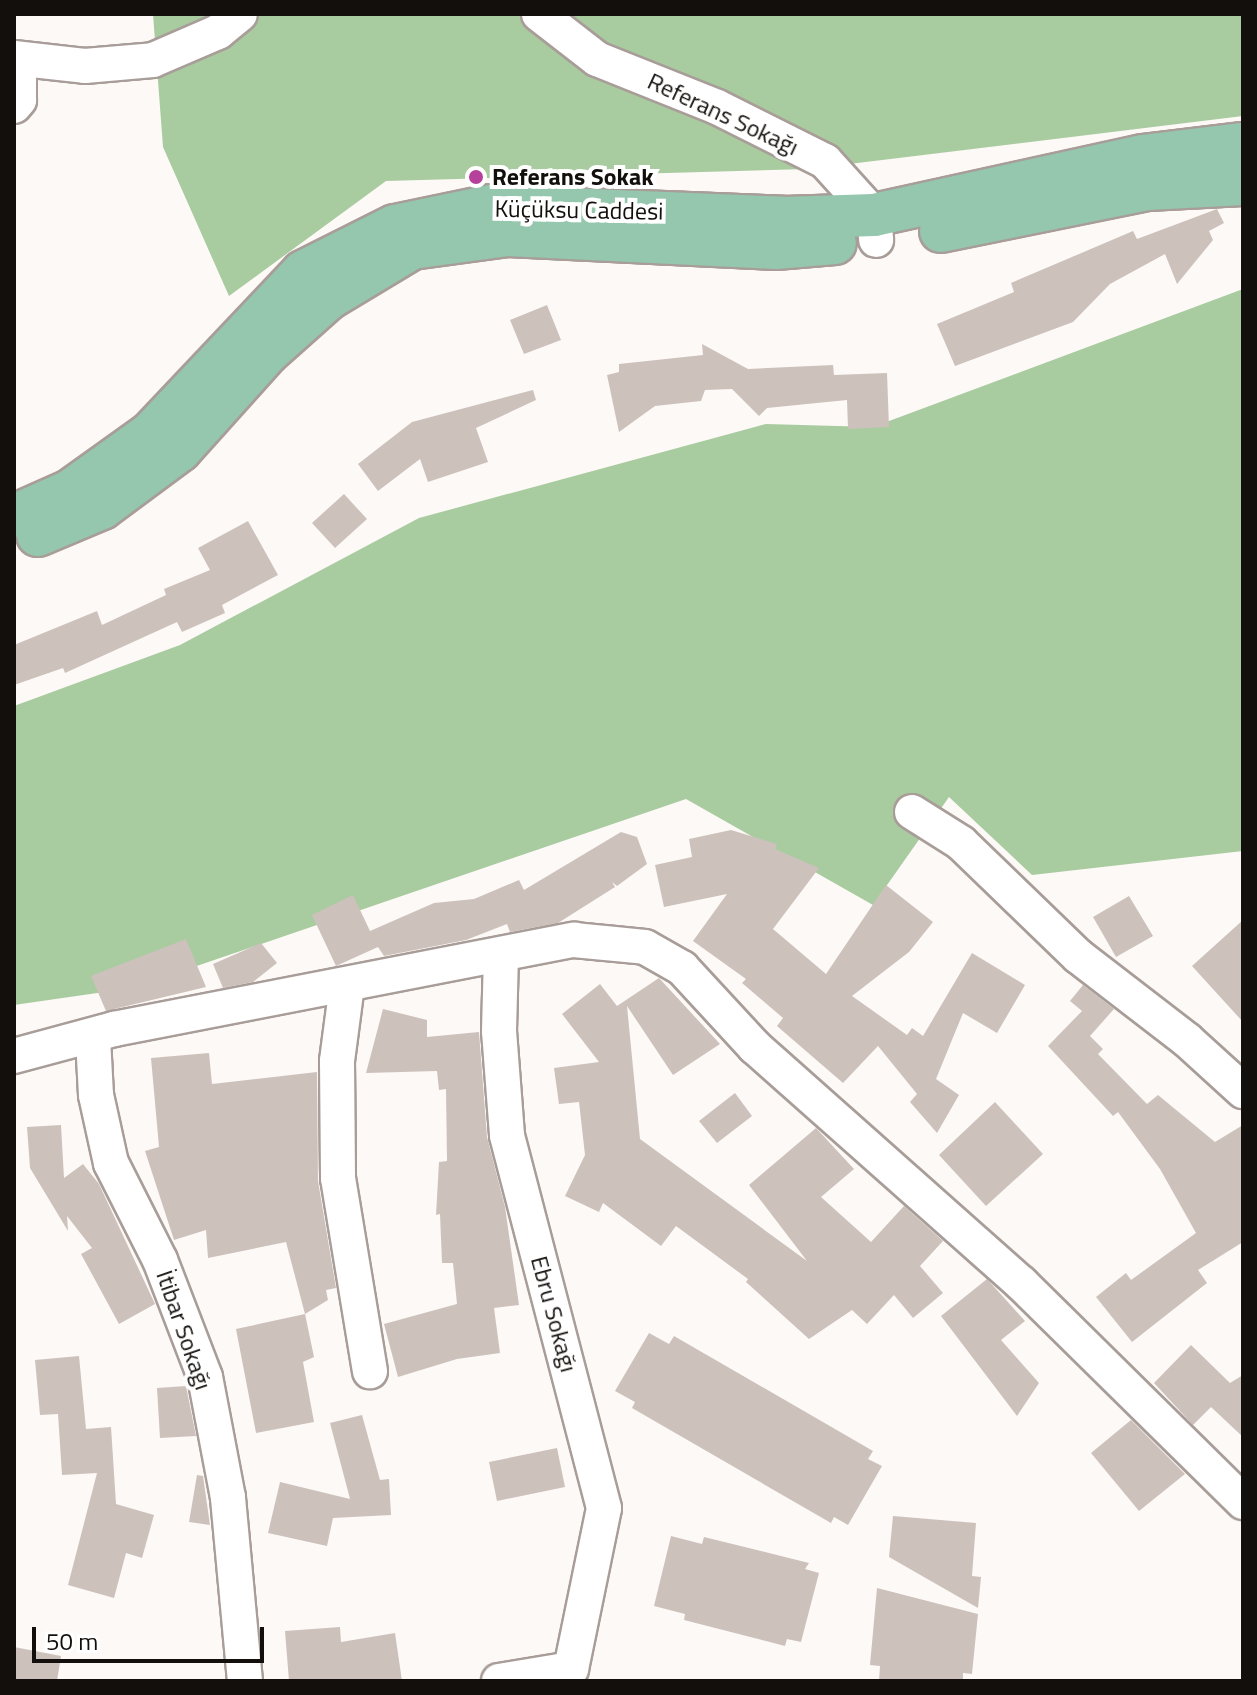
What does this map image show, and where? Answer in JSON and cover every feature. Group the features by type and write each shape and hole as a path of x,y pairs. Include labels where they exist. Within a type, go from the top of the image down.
{"main road":[{"name":"Küçüksu Caddesi","path":"17,520 55,530 113,500 180,450 267,353 329,298 412,248 508,235 776,248 875,228 1142,156 1243,144"},
{"name":"Küçüksu Caddesi","path":"875,228 1000,222 1148,189 1243,184"}],"street":[{"path":"14,106 19,100 16,60 85,66 153,60 218,32 240,14"},
{"name":"Referans Sokağı","path":"539,14 597,59 717,107 825,161 875,228"},
{"path":"912,812 961,843 1078,956 1187,1040 1243,1091"},
{"path":"14,1056 93,1038 114,1029 574,940 645,947 682,968 755,1047 1021,1283 1243,1502"},
{"name":"Ebru Sokağı","path":"499,1681 571,1669 604,1508 507,1135 499,1031 501,956"},
{"path":"347,985 337,1061 338,1178 370,1371"},
{"name":"İtibar Sokağı","path":"93,1038 96,1095 111,1163 160,1260 205,1377 228,1498 245,1681"}],"green space":[{"path":"153,14 1243,14 1243,116 808,169 386,181 229,296 163,147"},
{"path":"1243,289 1243,851 1032,875 949,797 873,905 686,799 132,988 14,1005 14,706 180,645 419,518 766,424 873,427"}],"building":[{"path":"1217,209 1224,223 1209,231 1213,240 1177,284 1165,254 1110,284 1073,322 955,366 937,324 1014,292 1011,283 1133,231 1137,239"},
{"path":"547,305 561,340 524,354 510,320"},
{"path":"702,344 748,369 833,365 834,375 887,373 889,427 848,429 847,400 767,408 759,416 732,389 705,390 701,401 655,406 619,432 607,375 619,372 619,364 703,355"},
{"path":"533,390 536,400 476,428 488,462 428,482 420,459 378,491 358,464 412,422"},
{"path":"344,494 367,519 335,548 312,523"},
{"path":"248,521 278,575 222,605 225,613 182,632 177,622 65,673 63,668 14,685 14,645 97,611 102,625 166,595 164,589 210,570 198,548"},
{"path":"731,830 777,844 775,849 819,868 773,929 826,974 886,885 933,922 909,952 852,996 907,1035 912,1028 923,1036 972,953 1025,985 997,1033 963,1013 936,1079 959,1095 937,1133 910,1102 917,1094 878,1046 843,1083 777,1026 783,1018 742,983 746,979 693,941 727,894 664,907 655,865 692,857 689,839"},
{"path":"621,832 637,837 647,864 617,886 612,882 615,887 558,923 510,932 507,924 466,940 384,956 378,947 336,966 312,915 353,895 370,931 434,903 474,899 519,880 524,890"},
{"path":"1129,896 1153,936 1116,957 1093,917"},
{"path":"1243,920 1243,1022 1192,966"},
{"path":"186,939 206,987 106,1011 91,976"},
{"path":"261,943 277,963 253,982 223,988 213,964"},
{"path":"659,978 720,1044 673,1075 627,1006 640,1139 807,1261 749,1185 816,1128 854,1169 821,1197 871,1242 904,1206 943,1241 920,1266 943,1293 913,1318 894,1295 867,1324 852,1310 809,1339 746,1282 748,1279 676,1226 661,1246 603,1203 599,1212 565,1196 585,1155 579,1102 559,1104 554,1068 599,1062 562,1014 600,984 617,1006"},
{"path":"1083,985 1114,1009 1090,1036 1103,1049 1098,1054 1147,1104 1158,1095 1215,1142 1243,1125 1243,1242 1198,1270 1207,1283 1132,1342 1096,1297 1126,1273 1131,1280 1196,1233 1160,1169 1118,1112 1113,1116 1048,1046 1082,1011 1070,1001"},
{"path":"383,1009 427,1020 427,1037 479,1032 487,1137 505,1207 519,1305 494,1308 500,1353 457,1359 398,1377 384,1324 457,1304 453,1263 442,1263 440,1214 436,1215 439,1162 447,1161 446,1089 439,1090 437,1071 366,1073"},
{"path":"209,1053 212,1084 317,1072 318,1181 336,1288 326,1290 328,1300 305,1314 286,1242 208,1258 206,1230 174,1240 145,1151 159,1147 151,1058"},
{"path":"735,1093 752,1116 717,1143 699,1121"},
{"path":"995,1102 1043,1154 986,1206 939,1155"},
{"path":"61,1125 64,1178 83,1164 99,1184 155,1304 119,1324 81,1254 92,1248 67,1216 68,1231 30,1168 27,1127"},
{"path":"987,1279 1025,1321 1001,1340 1039,1383 1017,1416 941,1316"},
{"path":"305,1314 314,1357 303,1362 314,1422 256,1433 236,1329"},
{"path":"649,1333 669,1344 674,1336 873,1451 868,1459 882,1466 848,1525 834,1517 831,1523 632,1408 635,1402 615,1391"},
{"path":"1191,1345 1230,1383 1243,1375 1243,1437 1211,1407 1193,1425 1154,1383"},
{"path":"79,1356 86,1429 111,1427 116,1504 154,1515 142,1558 126,1553 114,1598 68,1585 97,1473 62,1475 58,1414 40,1415 35,1360"},
{"path":"186,1386 196,1436 160,1438 157,1388"},
{"path":"362,1415 380,1480 389,1479 391,1515 333,1518 327,1546 268,1533 280,1482 350,1499 330,1423"},
{"path":"1131,1420 1185,1474 1139,1511 1091,1453"},
{"path":"557,1448 565,1487 497,1501 489,1462"},
{"path":"197,1475 203,1476 210,1525 189,1522"},
{"path":"893,1516 976,1523 972,1576 981,1577 978,1608 889,1557"},
{"path":"671,1536 702,1544 704,1537 809,1563 805,1569 819,1573 801,1642 787,1639 785,1646 684,1620 685,1614 654,1606"},
{"path":"877,1588 978,1614 972,1674 963,1673 963,1681 879,1681 880,1666 870,1665"},
{"path":"340,1627 341,1642 395,1633 402,1681 289,1681 285,1631"},
{"path":"14,1647 61,1656 57,1681 14,1681"}],"place":[{"name":"Referans Sokak","path":"476,177"}]}
